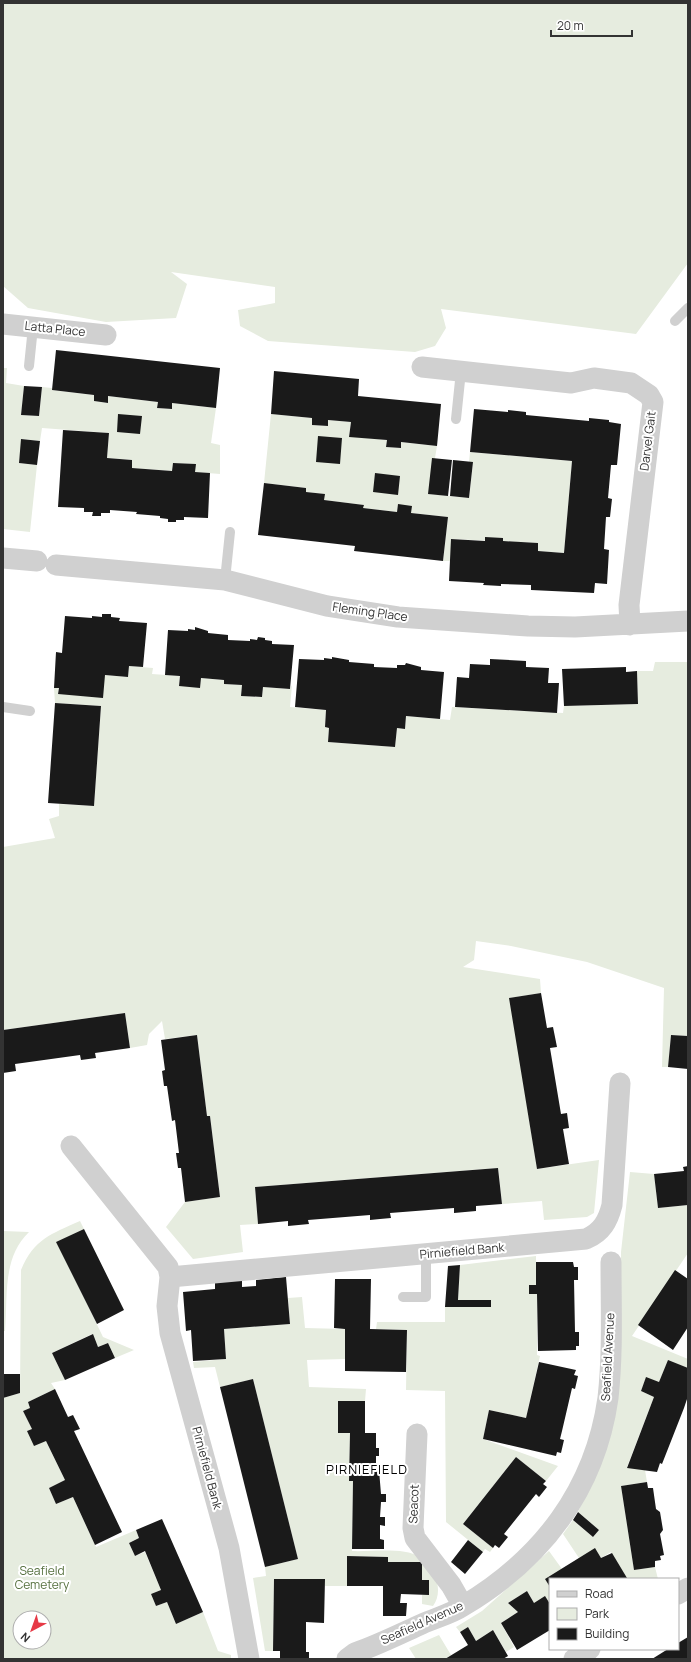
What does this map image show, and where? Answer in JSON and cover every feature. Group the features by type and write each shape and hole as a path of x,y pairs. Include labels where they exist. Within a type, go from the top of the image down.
{"street":[{"name":"Latta Place","path":"3,324 106,335"},
{"name":"Darvel Gait","path":"422,366 571,383 594,378 631,383 641,388 649,395 652,402 629,605 630,625"},
{"name":"Fleming Place","path":"3,558 225,580 327,606 398,617 528,626 575,627 688,621"},
{"name":"Pirniefield Bank","path":"249,1659 245,1627 229,1548 170,1333 166,1306 170,1277 586,1240 602,1229 609,1217 612,1205 620,1083"},
{"path":"71,1146 162,1259 168,1267 170,1277"},
{"name":"Seafield Avenue","path":"347,1659 355,1653 463,1606 523,1564 562,1518 588,1470 598,1442 608,1398 611,1353 611,1262"},
{"name":"Seacot","path":"417,1434 413,1528 415,1538 451,1585 463,1606"},
{"path":"679,1593 688,1588"},
{"path":"574,1659 588,1650"}],"lane":[{"path":"675,320 688,308"},
{"path":"29,366 33,327"},
{"path":"456,419 462,371"},
{"path":"225,580 230,532"},
{"path":"3,707 30,711"},
{"path":"404,1296 426,1297 426,1254"}],"green space":[{"path":"3,3 688,3 688,263 636,334 441,309 446,328 435,346 415,352 268,341 240,326 238,310 275,303 275,287 171,272 187,284 176,318 106,322 28,308 3,286"},
{"path":"3,368 7,368 6,383 24,386 21,415 39,416 42,387 52,388 52,390 94,395 94,401 107,403 108,396 158,402 157,408 171,409 172,403 216,408 211,443 220,445 220,474 195,472 195,464 173,463 172,471 132,468 132,460 107,458 109,433 42,428 40,441 22,439 19,463 37,465 30,532 3,529"},
{"path":"271,414 312,418 312,425 328,426 328,420 351,422 349,436 387,440 386,447 401,448 401,442 437,446 429,494 469,498 473,463 469,462 470,452 572,461 564,553 538,551 538,543 452,539 450,561 443,561 448,517 411,513 398,504 397,512 363,508 364,505 324,500 324,494 306,492 306,488 264,483"},
{"path":"655,662 688,662 688,1036 671,1035 668,1067 662,1067 664,988 587,962 511,946 476,941 474,960 463,967 540,979 541,993 510,998 537,1169 599,1160 594,1213 587,1217 544,1220 542,1201 502,1204 498,1168 255,1187 258,1224 240,1225 243,1252 193,1259 166,1227 185,1202 220,1197 210,1116 207,1116 197,1035 165,1039 162,1021 149,1034 147,1045 130,1048 125,1013 3,1030 3,847 55,838 49,819 59,816 59,804 94,806 101,706 55,703 54,688 59,688 58,694 105,675 128,677 129,666 153,668 152,674 180,676 179,686 201,678 224,680 224,684 242,685 241,696 262,697 263,687 290,689 292,685 290,707 326,710 325,727 329,728 328,742 395,747 397,728 405,729 406,716 450,720 452,707 563,713 564,706 638,704 637,671 653,671"},
{"path":"630,1172 654,1174 658,1208 688,1205 688,1253 632,1336 688,1359 688,1368 668,1361 659,1382 646,1378 641,1391 654,1397 627,1467 645,1470 647,1482 621,1486 634,1570 655,1567 658,1578 626,1578 611,1552 601,1558 595,1549 579,1558 563,1534 573,1520 593,1537 599,1530 578,1512 600,1465 621,1316 621,1252"},
{"name":"Seafield Cemetery","path":"80,1221 84,1229 57,1242 103,1337 134,1350 115,1358 108,1343 98,1347 92,1334 52,1353 65,1380 51,1383 55,1389 28,1402 30,1408 23,1411 32,1429 27,1431 46,1441 65,1480 49,1488 56,1504 73,1497 96,1547 136,1530 139,1538 129,1543 135,1556 145,1552 161,1590 151,1594 156,1606 167,1602 176,1624 203,1612 218,1651 231,1655 231,1659 3,1659 3,1398 20,1393 21,1270 26,1260 38,1244 52,1234"},
{"path":"3,1231 29,1232 20,1242 10,1266 5,1331 3,1331"},
{"path":"536,1256 536,1285 529,1285 529,1294 537,1294 537,1355 540,1356 526,1418 489,1410 483,1439 558,1466 546,1481 516,1457 463,1524 493,1548 490,1552 485,1549 483,1552 446,1522 445,1391 406,1390 407,1330 376,1329 377,1322 445,1322 445,1307 491,1307 491,1300 458,1300 460,1265"},
{"path":"302,1297 305,1328 345,1329 345,1359 307,1360 309,1387 366,1389 365,1401 338,1401 338,1432 350,1433 349,1480 353,1481 352,1551 397,1551 413,1554 421,1559 436,1580 438,1592 437,1599 433,1606 422,1604 422,1595 429,1595 429,1580 422,1580 422,1562 388,1562 387,1557 347,1556 347,1586 325,1586 325,1579 274,1579 273,1651 265,1651 253,1578 266,1576 265,1567 298,1559 253,1379 220,1387 215,1367 194,1368 193,1362 226,1359 224,1329 290,1324 288,1298"},
{"path":"549,1551 562,1569 546,1579 549,1585 549,1604 534,1603 527,1591 508,1603 518,1612 501,1623 514,1647 506,1652 493,1630 476,1641 468,1627 460,1632 456,1627 482,1611"},
{"path":"439,1635 451,1655 445,1659 416,1659 409,1648"}],"building":[{"path":"56,350 220,368 216,408 172,403 172,409 157,408 158,402 108,396 108,403 94,401 94,395 52,390"},
{"path":"274,371 359,379 358,396 441,404 437,446 401,442 401,448 386,447 387,440 349,437 351,422 328,420 328,426 312,425 312,418 271,414"},
{"path":"24,386 42,387 39,416 21,415"},
{"path":"474,409 508,412 508,410 526,412 526,415 589,421 589,418 609,420 609,422 621,424 617,465 611,465 608,498 612,499 610,517 606,517 604,549 609,550 607,584 595,583 594,593 531,590 531,585 501,584 501,586 483,585 484,583 449,581 451,539 485,541 485,537 503,538 503,541 538,543 538,551 564,553 572,461 470,452"},
{"path":"118,414 142,416 140,434 117,432"},
{"path":"63,430 109,433 107,458 132,460 132,468 172,471 173,463 196,464 195,472 210,473 208,518 184,517 184,520 168,522 168,519 160,518 160,516 136,514 137,512 110,510 110,513 101,513 101,516 92,516 93,512 84,512 84,508 58,507"},
{"path":"318,436 342,438 340,464 316,462"},
{"path":"21,439 40,441 37,465 19,463"},
{"path":"432,458 452,460 448,496 428,494"},
{"path":"453,460 473,462 469,498 450,496"},
{"path":"375,473 400,476 398,495 373,492"},
{"path":"264,483 306,488 306,492 325,494 324,500 364,505 363,508 397,512 398,504 412,506 411,513 448,517 443,561 354,551 355,546 258,535"},
{"path":"102,614 111,614 111,617 120,618 119,621 147,623 143,667 129,666 128,677 105,675 103,698 58,694 59,688 54,688 56,652 62,653 65,616 92,618 92,616 102,617"},
{"path":"195,627 208,631 208,633 228,635 228,640 250,641 250,639 257,640 258,637 272,641 272,644 294,645 290,689 263,687 262,697 241,696 242,685 224,684 224,680 201,678 200,688 179,686 180,676 165,675 168,630 188,631 188,629 195,630"},
{"path":"332,657 349,660 349,662 374,664 374,667 397,668 397,665 405,665 406,663 421,667 421,670 444,672 440,719 406,716 405,729 397,728 395,747 328,742 329,728 325,727 326,710 295,707 299,659 324,660 324,658 332,659"},
{"path":"490,659 526,661 526,667 549,668 548,683 559,683 557,713 455,707 457,677 469,678 470,664 490,665"},
{"path":"626,667 626,672 637,671 638,704 564,706 562,669"},
{"path":"55,703 101,706 94,806 48,803"},
{"path":"541,993 547,1028 553,1027 557,1047 550,1048 561,1114 567,1113 569,1128 563,1129 569,1164 537,1169 509,998"},
{"path":"125,1013 130,1048 95,1053 96,1058 81,1060 80,1055 15,1064 16,1071 3,1073 3,1030"},
{"path":"197,1035 207,1116 210,1116 220,1197 185,1202 181,1168 178,1168 176,1153 179,1153 175,1120 172,1121 167,1086 164,1086 162,1071 165,1070 161,1040"},
{"path":"671,1035 688,1036 688,1069 668,1067"},
{"path":"688,1166 688,1205 658,1208 654,1174 684,1171 683,1167"},
{"path":"498,1168 502,1204 476,1206 476,1211 454,1213 454,1208 390,1213 391,1218 370,1220 370,1215 308,1220 309,1224 288,1226 288,1221 258,1224 255,1187"},
{"path":"84,1229 124,1310 97,1324 56,1242"},
{"path":"536,1262 573,1262 574,1267 578,1267 578,1280 574,1280 575,1332 579,1332 579,1346 576,1346 576,1350 538,1351 537,1294 529,1294 529,1285 536,1285"},
{"path":"460,1265 458,1300 491,1300 491,1307 445,1307 448,1266"},
{"path":"675,1270 688,1279 688,1327 673,1350 638,1325"},
{"path":"286,1277 290,1324 224,1329 226,1359 193,1361 191,1330 186,1331 183,1292 215,1289 215,1282 242,1280 242,1287 256,1286 256,1280"},
{"path":"335,1279 371,1279 370,1329 407,1330 406,1372 345,1371 345,1329 334,1328"},
{"path":"93,1334 98,1347 108,1343 115,1358 65,1380 52,1353"},
{"path":"668,1360 688,1368 688,1396 684,1408 662,1464 660,1463 657,1472 627,1468 654,1397 641,1391 646,1377 659,1382"},
{"path":"539,1362 576,1370 574,1375 578,1376 575,1389 572,1388 560,1439 564,1440 561,1453 557,1452 556,1456 483,1439 489,1410 526,1418"},
{"path":"3,1374 20,1374 20,1393 3,1398"},
{"path":"253,1379 298,1559 265,1567 220,1387"},
{"path":"55,1389 68,1417 73,1415 80,1429 74,1431 122,1532 95,1545 73,1497 56,1504 49,1488 65,1480 46,1441 34,1446 27,1431 32,1429 23,1411 30,1408 28,1402"},
{"path":"338,1401 365,1401 365,1433 376,1433 376,1448 379,1448 379,1456 376,1456 376,1470 379,1470 381,1494 386,1494 386,1502 381,1502 380,1517 385,1517 385,1526 380,1525 380,1539 384,1540 384,1549 352,1549 353,1481 349,1481 350,1433 338,1433"},
{"path":"516,1457 546,1481 543,1484 547,1487 539,1497 536,1494 504,1534 508,1537 499,1548 495,1545 493,1548 463,1524"},
{"path":"647,1482 648,1488 653,1488 656,1509 660,1512 663,1530 660,1534 664,1555 660,1556 661,1560 655,1561 655,1567 634,1570 621,1486"},
{"path":"578,1512 599,1530 593,1537 573,1520"},
{"path":"162,1519 203,1612 176,1624 167,1602 156,1606 151,1594 161,1590 145,1551 135,1556 129,1543 139,1538 136,1530"},
{"path":"468,1540 483,1552 465,1574 451,1562"},
{"path":"595,1548 601,1558 612,1553 627,1578 549,1578 549,1585 545,1579"},
{"path":"347,1556 388,1557 388,1562 422,1562 422,1580 429,1580 429,1595 401,1594 400,1603 407,1603 406,1616 383,1616 383,1586 347,1586"},
{"path":"274,1579 325,1579 324,1623 306,1622 306,1652 309,1652 309,1659 280,1659 280,1651 273,1651"},
{"path":"527,1591 534,1603 545,1596 549,1602 549,1631 517,1650 501,1623 518,1612 508,1603"},
{"path":"468,1627 476,1641 493,1630 508,1656 503,1659 445,1659 468,1645 460,1632"},
{"path":"688,1637 688,1659 652,1659 666,1650 679,1650 679,1642"}],"district":[{"name":"PIRNIEFIELD","path":"367,1469"}]}
